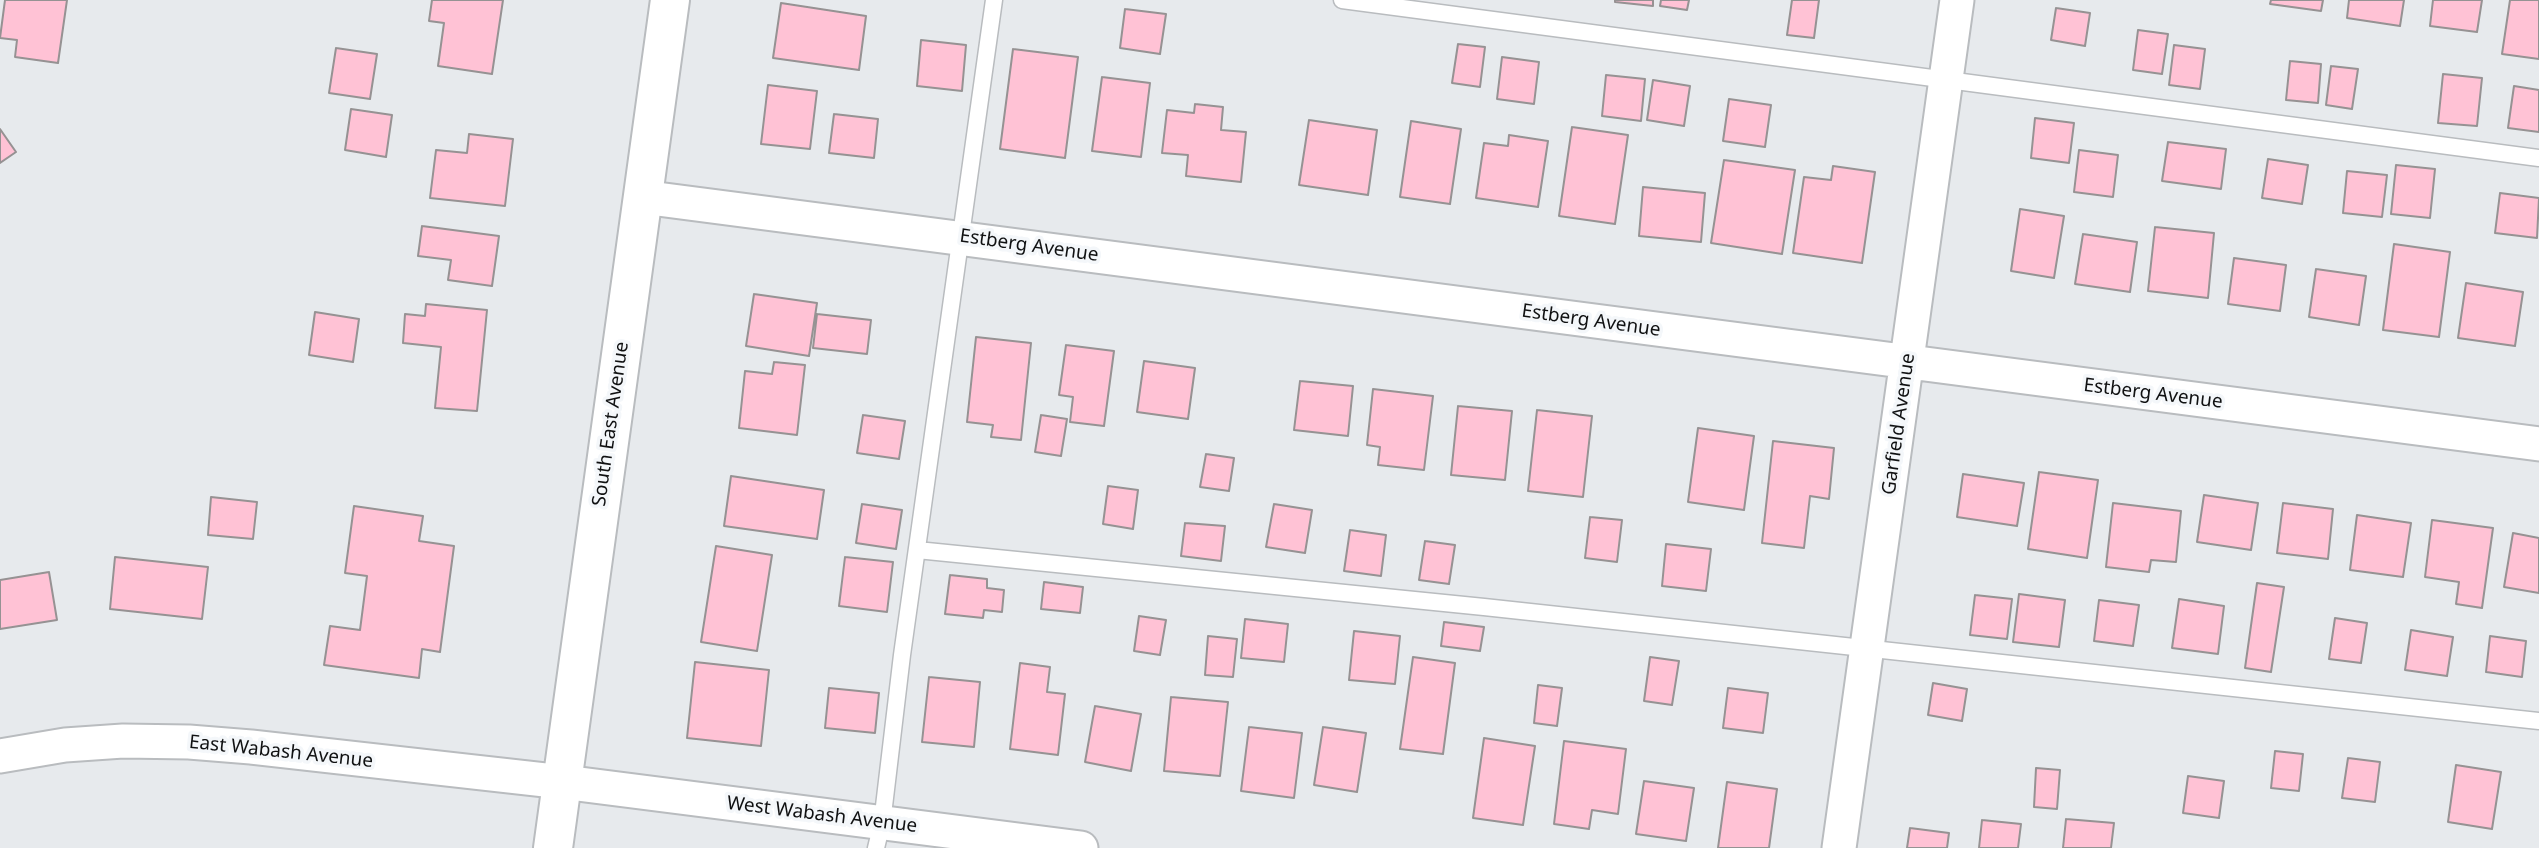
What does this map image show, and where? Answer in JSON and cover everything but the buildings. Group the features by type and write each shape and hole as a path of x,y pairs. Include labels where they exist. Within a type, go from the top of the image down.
{"main road":[{"name":"South East Avenue","path":"553,848 670,0"}],"street":[{"name":"Garfield Avenue","path":"1839,848 1957,0"},
{"name":"Estberg Avenue","path":"642,197 2539,444"},
{"name":"East Wabash Avenue","path":"0,756 42,748 100,743 189,742 563,782"},
{"name":"West Wabash Avenue","path":"563,782 879,836 1081,848"}],"lane":[{"path":"879,836 994,0"},
{"path":"1342,0 2539,158"},
{"path":"917,550 1484,607 2539,722"}]}
